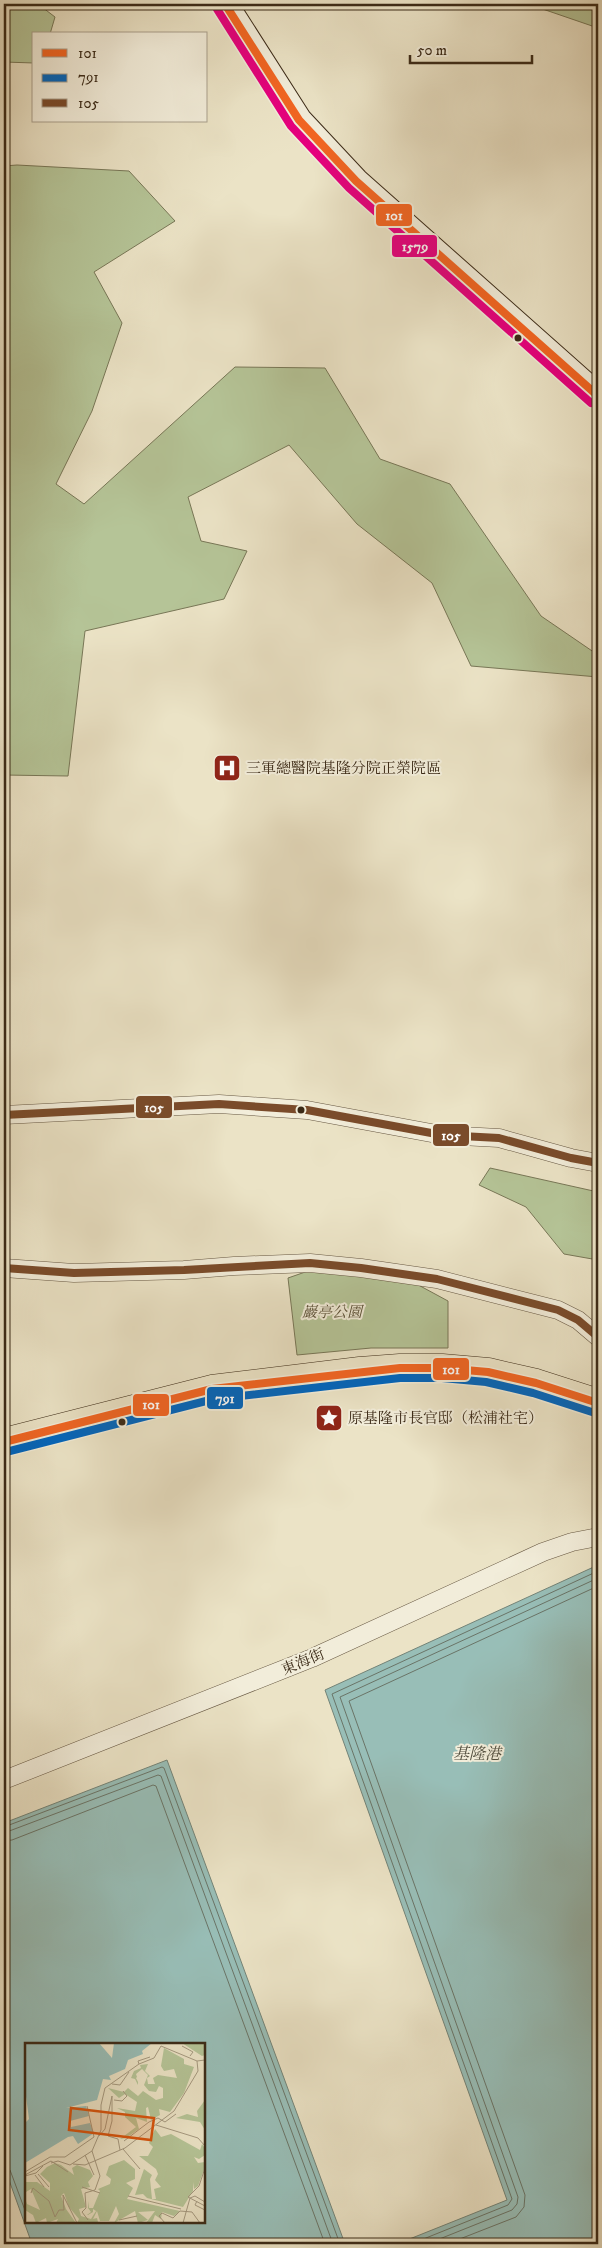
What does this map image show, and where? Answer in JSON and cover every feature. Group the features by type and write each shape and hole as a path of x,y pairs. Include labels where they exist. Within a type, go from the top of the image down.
{"main road":[{"path":"4,1442 212,1390 360,1371 400,1368 442,1368 488,1372 536,1383 598,1403"}],"street":[{"path":"225,4 300,120 356,181 598,396"},
{"path":"4,1115 219,1104 307,1110 442,1135 499,1138 571,1158 598,1163"},
{"path":"4,1268 74,1273 184,1270 310,1263 362,1268 438,1279 558,1310 578,1320 598,1337"},
{"name":"東海街","path":"4,1780 312,1658 544,1552 572,1542 598,1538"}],"green space":[{"path":"4,4 38,4 55,17 51,32 32,32 32,63 4,62"},
{"path":"528,4 598,4 598,28"},
{"path":"17,165 129,171 175,221 94,272 122,323 92,411 56,484 84,504 235,367 325,368 380,459 450,484 541,616 598,655 598,677 471,666 432,583 357,524 289,445 188,497 201,541 247,551 224,599 85,631 68,776 4,775 4,166"},
{"path":"490,1168 598,1192 598,1260 564,1254 526,1207 479,1185"},
{"name":"巖亭公園","path":"311,1270 411,1281 448,1301 448,1348 371,1348 297,1355 288,1278"}],"water":[{"name":"基隆港","path":"598,1565 598,2244 397,2244 507,2200 325,1690"},
{"path":"167,1760 345,2244 32,2244 4,2166 4,1823"}],"transit line":[{"name":"101","path":"225,4 299,120 356,181 598,396"},
{"name":"1579","path":"217,9 291,126 349,188 591,403"},
{"name":"105","path":"4,1115 219,1104 307,1110 442,1135 499,1138 571,1158 598,1163"},
{"name":"105","path":"4,1268 74,1273 184,1270 310,1263 361,1268 437,1279 558,1310 578,1320 598,1337"},
{"name":"101","path":"4,1442 212,1389 400,1368 442,1368 488,1372 536,1383 598,1403"},
{"name":"791","path":"6,1452 214,1399 400,1378 442,1378 486,1382 533,1393 595,1413"}],"place":[{"name":"三軍總醫院基隆分院正榮院區","path":"227,768"},
{"name":"原基隆市長官邸（松浦社宅）","path":"329,1418"}]}
